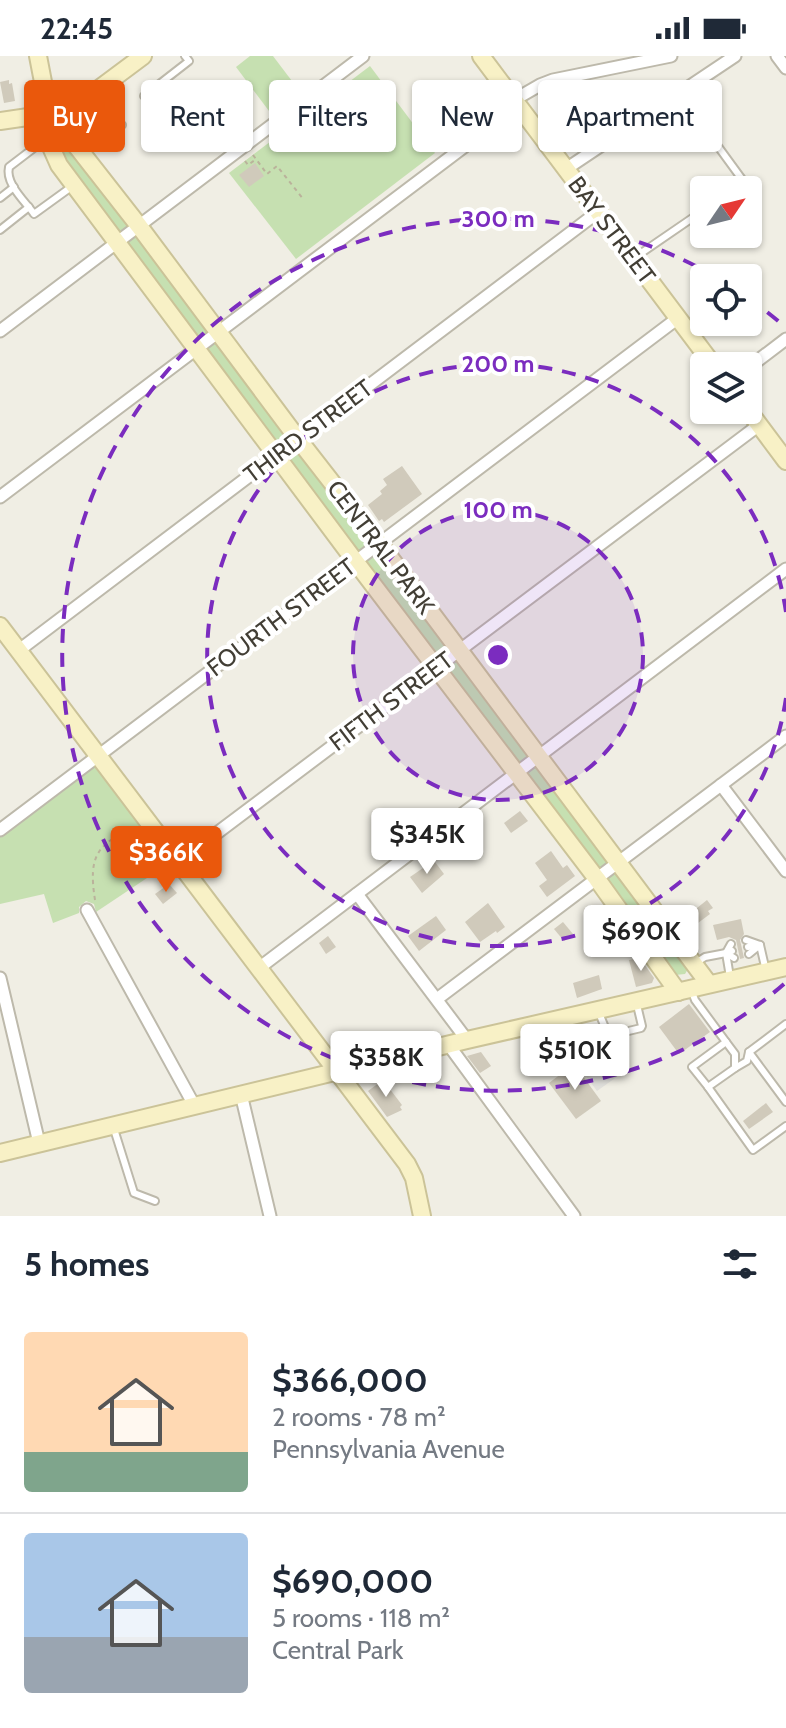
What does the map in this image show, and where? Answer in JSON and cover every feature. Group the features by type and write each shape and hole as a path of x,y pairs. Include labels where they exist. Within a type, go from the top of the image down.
{"main road":[{"name":"CENTRAL PARK","path":"38,56 43,80"},
{"path":"110,80 143,56"},
{"name":"BAY STREET","path":"481,56 499,80"},
{"name":"BAY STREET","path":"522,111 704,352"},
{"path":"0,121 24,117"},
{"name":"CENTRAL PARK","path":"53,152 59,165 355,561 684,990"},
{"name":"CENTRAL PARK","path":"83,154 709,984"},
{"path":"759,425 786,461"},
{"path":"0,626 407,1164 414,1178 422,1216"},
{"path":"0,1153 448,1044 786,967"}],"street":[{"path":"0,331 363,56"},
{"path":"522,98 553,80 671,56"},
{"path":"699,80 735,56"},
{"path":"777,56 786,68"},
{"path":"0,497 453,152"},
{"path":"566,169 591,152"},
{"name":"THIRD STREET","path":"18,651 598,212"},
{"name":"FOURTH STREET","path":"0,830 678,318"},
{"path":"762,357 786,339"},
{"name":"FIFTH STREET","path":"177,863 759,425"},
{"path":"259,968 786,569"},
{"path":"437,999 786,736"},
{"path":"721,785 786,871"},
{"path":"357,894 467,1040"},
{"path":"91,905 194,1105"},
{"path":"0,978 39,1143"},
{"path":"448,1044 574,1216"},
{"path":"241,1094 270,1216"}],"lane":[{"path":"165,80 189,61 185,56"},
{"path":"29,152 9,167 7,173 34,214 74,185"},
{"path":"722,152 740,176"},
{"path":"0,198 14,187"},
{"path":"0,230 29,207"},
{"path":"633,259 690,220"},
{"path":"760,945 748,947 760,945"},
{"path":"760,945 766,971"},
{"path":"694,964 705,957 730,951 731,979"},
{"path":"684,990 735,1054 735,1068"},
{"path":"598,1010 606,1030 612,1035 641,1028 636,1001"},
{"path":"735,1054 749,1052 786,1024"},
{"path":"726,1042 692,1067 753,1150 786,1126"},
{"path":"708,1087 747,1061 749,1052"},
{"path":"749,1052 786,1102"},
{"path":"113,1125 134,1193 155,1201"}],"path":[{"path":"252,154 267,174 277,166 301,198"},
{"path":"244,160 248,165 256,159"},
{"path":"91,905 95,860 99,851 114,836 138,826"}],"green space":[{"path":"250,56 273,56 291,80 269,80 269,111 253,90 253,80 246,80 236,67"},
{"path":"370,66 380,80 352,80"},
{"path":"396,101 412,122 412,152 435,153 296,259 229,173 269,143 269,152 396,152"},
{"path":"60,152 76,152 688,969 685,974 675,975 67,169"},
{"path":"93,766 99,766 171,862 96,912 94,904 86,901 79,907 79,913 53,923 44,894 0,904 0,836"}],"shaded area":[{"path":"596,1046 618,1076 597,1091 575,1061"}],"building":[{"path":"9,80 15,101 4,103 0,82"},
{"path":"255,163 264,176 249,187 239,175"},
{"path":"402,466 422,494 384,522 382,519 379,521 368,505 382,494 380,491 387,485 383,479"},
{"path":"520,811 528,821 511,833 504,823"},
{"path":"460,838 470,851 460,857 451,844"},
{"path":"551,851 563,868 567,865 575,876 547,897 539,886 547,880 535,863"},
{"path":"432,858 444,874 422,893 410,877"},
{"path":"169,884 177,893 163,904 155,894"},
{"path":"707,900 713,908 708,911 710,914 694,926 687,916"},
{"path":"488,903 505,927 480,942 465,922"},
{"path":"436,916 446,930 419,951 408,936"},
{"path":"741,919 744,934 740,940 744,958 740,959 736,940 729,937 717,940 713,925"},
{"path":"563,922 573,934 564,941 554,929"},
{"path":"328,936 336,947 326,954 319,943"},
{"path":"640,958 654,978 652,983 636,987 629,960"},
{"path":"599,975 602,989 577,998 573,983"},
{"path":"689,1004 710,1032 679,1054 659,1027"},
{"path":"481,1052 491,1066 480,1073 467,1056"},
{"path":"574,1064 601,1101 576,1119 549,1083"},
{"path":"383,1080 402,1105 402,1110 387,1117 368,1091"},
{"path":"766,1103 773,1112 749,1129 743,1121"}]}
